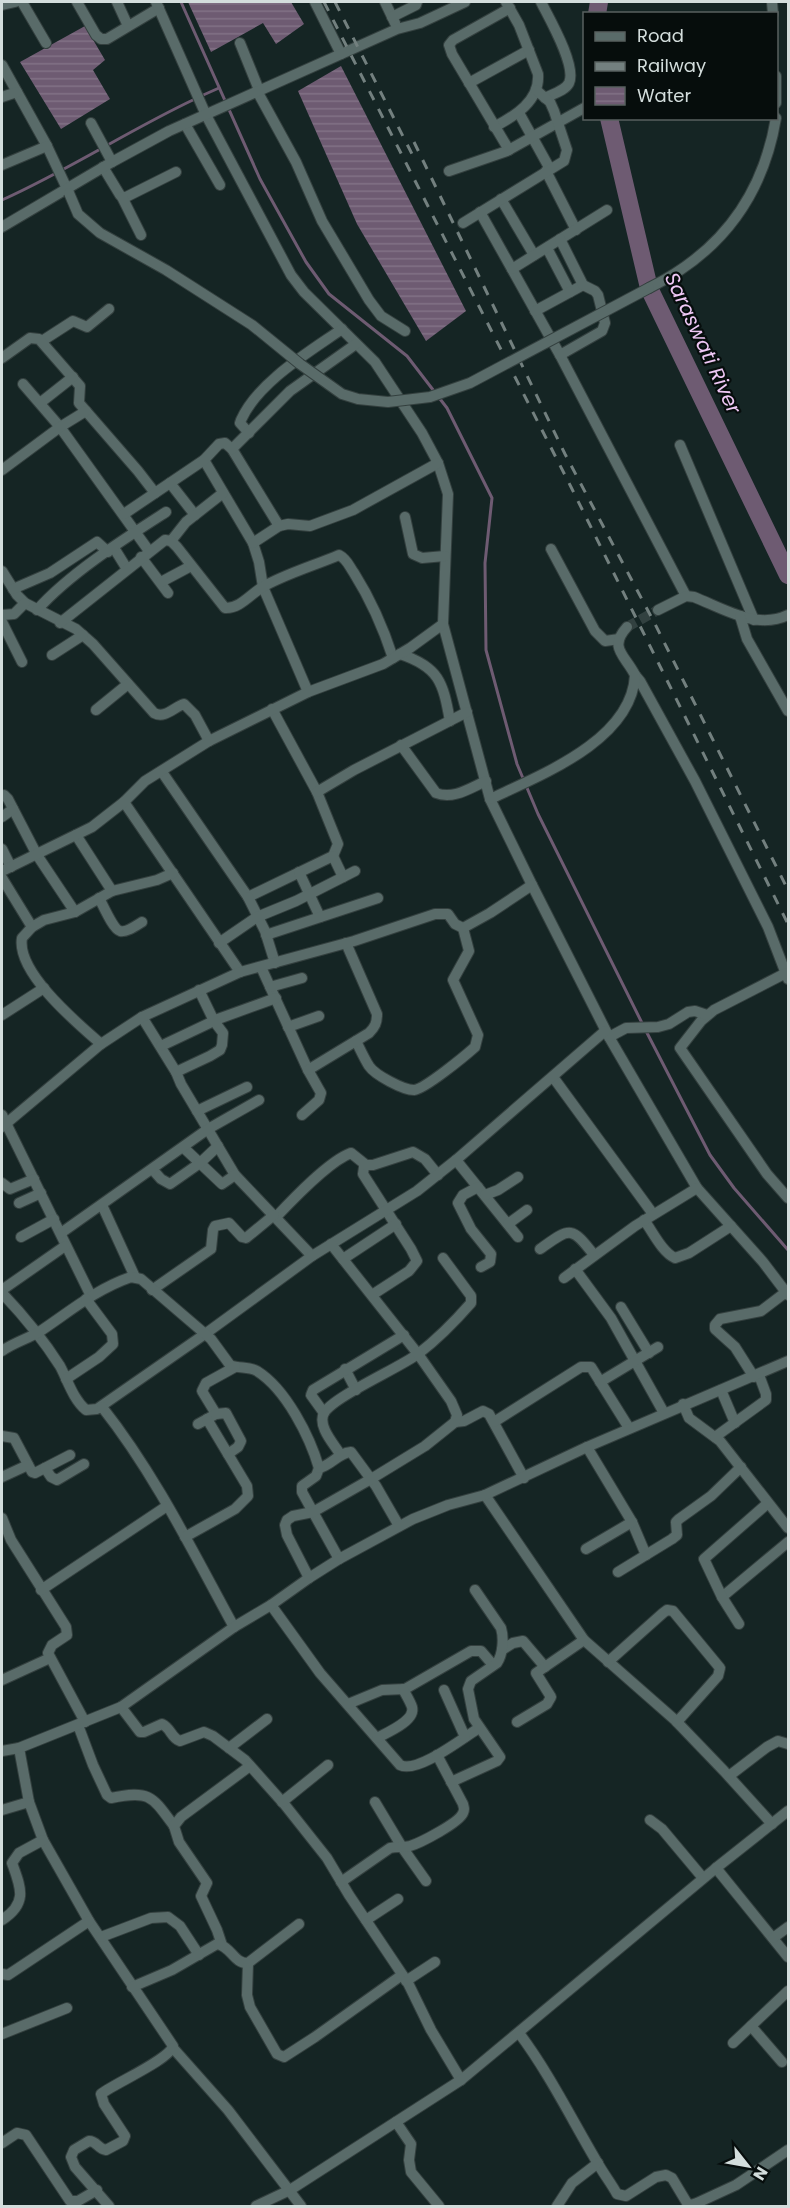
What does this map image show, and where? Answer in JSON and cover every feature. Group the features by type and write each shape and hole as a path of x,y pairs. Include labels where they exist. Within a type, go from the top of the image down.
{"street":[{"path":"2,5 15,2"},
{"path":"22,2 46,43"},
{"path":"77,2 96,35 101,39 107,39 157,5 206,115 291,275 304,292 375,362 422,433 438,463 448,494 443,624 490,798 607,1034 697,1188 763,1262 788,1294 761,1311 720,1319 715,1325 715,1329 735,1347 766,1394 766,1400 715,1437"},
{"path":"117,2 128,26"},
{"path":"315,2 342,54"},
{"path":"385,2 398,29"},
{"path":"392,16 416,5 417,2"},
{"path":"2,227 68,191 108,164 185,124 398,29 420,23 465,2"},
{"path":"494,127 519,113 540,94 565,88 570,77 569,64 541,2"},
{"path":"463,223 564,161 566,157 567,150 550,102 540,94 538,74 508,5 453,40 449,45 452,54 509,150"},
{"path":"240,43 258,91 296,162 322,220 369,300 381,316 405,331"},
{"path":"469,82 529,50"},
{"path":"2,65 47,146 78,214 100,233 166,270 252,325 342,394 358,399 388,402 430,397 470,383 674,276 710,245 743,210 762,171 776,120"},
{"path":"2,97 17,92"},
{"path":"449,171 509,150 583,109"},
{"path":"519,113 533,136 576,230"},
{"path":"91,123 122,197 141,235"},
{"path":"185,124 220,185"},
{"path":"2,165 47,146"},
{"path":"122,197 127,197 176,172"},
{"path":"501,199 534,255"},
{"path":"512,268 607,210"},
{"path":"480,212 560,355 686,597"},
{"path":"560,239 583,285 598,295 603,308 604,327 602,331 560,355"},
{"path":"547,248 570,292"},
{"path":"536,311 583,285"},
{"path":"42,341 73,321 87,327 109,309"},
{"path":"249,433 240,423 258,395 286,369 342,329"},
{"path":"2,358 30,338 42,341 73,377 81,390 79,403 155,493"},
{"path":"232,449 290,391 356,344"},
{"path":"40,403 73,377"},
{"path":"23,384 60,427 136,531 145,554 168,593"},
{"path":"2,470 60,427 86,411"},
{"path":"124,514 204,460 219,444 225,443 232,449 279,526"},
{"path":"680,445 754,620"},
{"path":"204,460 253,543 263,587 308,692"},
{"path":"253,543 279,526 288,524 310,526 368,503 438,463"},
{"path":"170,483 195,515"},
{"path":"171,541 178,530 223,494"},
{"path":"37,610 60,586 166,512"},
{"path":"405,517 413,554 422,558 445,556"},
{"path":"60,622 165,540 171,541 225,608 231,609 263,587 339,555 342,556 373,605 397,656"},
{"path":"13,589 50,573 97,542 111,550 127,569"},
{"path":"551,549 595,631 605,640 619,639"},
{"path":"160,582 191,566"},
{"path":"2,571 25,603 76,629 83,635 157,715 184,704 195,715 209,741"},
{"path":"658,610 686,597 694,597 754,620 776,621 787,616"},
{"path":"2,615 18,612 25,603"},
{"path":"740,616 747,639 789,711"},
{"path":"2,622 22,662"},
{"path":"2,849 6,869 38,855 92,827 124,802 145,781 209,741 308,692 383,664 443,624"},
{"path":"627,627 617,644 618,650 640,681 695,781 768,927 787,976 727,1002 707,1015 681,1050 777,1187 789,1198"},
{"path":"52,655 83,635"},
{"path":"397,656 424,663 440,679 450,721"},
{"path":"490,798 549,770 588,746 624,711 630,700 635,675"},
{"path":"96,710 128,684"},
{"path":"248,897 333,856 338,844 317,792 272,709"},
{"path":"317,792 401,745 467,712"},
{"path":"401,745 436,793 443,796 451,796 486,781"},
{"path":"162,772 248,897 266,935 275,963"},
{"path":"2,796 8,799 38,855 75,912"},
{"path":"124,802 240,972"},
{"path":"2,817 13,809"},
{"path":"76,835 112,891"},
{"path":"333,856 343,877"},
{"path":"219,943 257,917 355,871"},
{"path":"101,1044 65,1013 44,988 25,959 22,938 32,927 44,920 75,912 112,891 157,880 173,873"},
{"path":"298,873 320,917"},
{"path":"2,879 32,927"},
{"path":"463,928 532,885"},
{"path":"99,898 119,931 123,932 142,922"},
{"path":"266,935 378,898"},
{"path":"66,1379 99,1357 113,1344 112,1334 88,1298 61,1233 3,1122 101,1044 142,1017 199,990 240,972 346,943 444,912 451,916 455,924 463,928 469,951 453,980 478,1035 476,1047 424,1085 412,1090 375,1073 369,1067 356,1041"},
{"path":"308,1070 356,1041 375,1026 377,1014 346,943"},
{"path":"261,967 308,1070 321,1093 321,1097 302,1115"},
{"path":"270,987 302,978"},
{"path":"2,1015 44,988"},
{"path":"176,1072 219,1050 222,1045 223,1033 214,1021 199,990"},
{"path":"161,1046 214,1021 276,998"},
{"path":"65,1246 2,1292 60,1366 80,1405 92,1411 102,1407 312,1256 417,1191 607,1034 626,1028 658,1028 688,1012 696,1011 707,1015"},
{"path":"288,1027 319,1016"},
{"path":"142,1017 235,1175 312,1256"},
{"path":"553,1077 649,1217 660,1244 670,1256 675,1258 689,1253 731,1226"},
{"path":"197,1111 247,1087"},
{"path":"61,1233 208,1129 259,1100"},
{"path":"153,1170 161,1179 170,1184 200,1163 218,1146"},
{"path":"184,1148 222,1184 235,1175"},
{"path":"366,1165 384,1162 413,1152 424,1159 438,1175"},
{"path":"152,1290 211,1249 215,1226 229,1223 246,1238 346,1155 351,1153 355,1155 366,1165"},
{"path":"456,1161 518,1237"},
{"path":"366,1165 363,1174 417,1261 409,1271 372,1295"},
{"path":"481,1268 490,1262 491,1254 471,1229 458,1203 463,1196 481,1191 498,1190 518,1177"},
{"path":"2,1183 10,1189 34,1179"},
{"path":"564,1278 649,1217 697,1188"},
{"path":"20,1203 41,1193"},
{"path":"102,1205 135,1276 205,1334 230,1365 247,1367 270,1381 304,1429 319,1468 316,1476 302,1486 302,1492 339,1559"},
{"path":"508,1224 527,1210"},
{"path":"21,1237 54,1219"},
{"path":"343,1259 396,1224"},
{"path":"540,1249 557,1237 573,1232 583,1240 594,1256"},
{"path":"331,1244 404,1335 456,1408 455,1422"},
{"path":"340,1454 325,1430 322,1420 324,1413 356,1390 418,1354 468,1306 472,1299 443,1258"},
{"path":"575,1269 606,1310 664,1413"},
{"path":"2,1351 36,1334 88,1298 124,1279 135,1276"},
{"path":"600,1383 654,1350 621,1307"},
{"path":"324,1413 311,1392 345,1369 404,1335"},
{"path":"2,1751 19,1748 121,1707 234,1627 272,1605 309,1578 399,1526 448,1505 485,1495 683,1404 789,1361"},
{"path":"185,1538 235,1509 248,1496 247,1486 207,1419 202,1391 206,1383 235,1367"},
{"path":"494,1422 581,1367 591,1367 629,1428"},
{"path":"345,1369 356,1390"},
{"path":"720,1390 735,1423"},
{"path":"683,1404 689,1418 715,1437 789,1528"},
{"path":"102,1407 128,1440 234,1627"},
{"path":"309,1578 287,1535 285,1525 287,1520 293,1516 313,1512 371,1479 425,1446 455,1422 464,1421 483,1411 489,1414 524,1478"},
{"path":"207,1419 226,1413 241,1441 238,1447 228,1454"},
{"path":"2,1436 14,1438 32,1473 70,1455"},
{"path":"587,1447 632,1522 646,1555"},
{"path":"319,1468 329,1464 340,1454 351,1452 371,1479 399,1526"},
{"path":"45,1468 51,1478 57,1479 84,1464"},
{"path":"2,1477 28,1465"},
{"path":"618,1572 677,1535 676,1522 711,1496 741,1467"},
{"path":"485,1495 584,1640 677,1722 772,1824"},
{"path":"739,1624 722,1597 704,1559 768,1503"},
{"path":"41,1590 167,1506"},
{"path":"2,1518 11,1540 67,1631 64,1638 49,1648 50,1658 81,1723 93,1765 107,1796 111,1798 141,1794 157,1803 174,1826 179,1842 207,1883 201,1896 222,1945 239,1962 248,1963 299,1924"},
{"path":"586,1549 632,1522"},
{"path":"722,1597 789,1542"},
{"path":"451,1782 499,1759 499,1754 474,1719 468,1689 471,1681 500,1659 503,1634 475,1590"},
{"path":"272,1605 320,1673 405,1767 412,1767 437,1755 479,1728"},
{"path":"608,1662 663,1613 667,1610 673,1611 720,1668 718,1676 677,1722"},
{"path":"517,1722 550,1700 550,1694 537,1676 538,1671 584,1640"},
{"path":"502,1650 513,1643 523,1641 545,1667"},
{"path":"348,1704 377,1692 403,1689 471,1651 481,1651 493,1665"},
{"path":"2,1680 50,1658"},
{"path":"377,1738 406,1722 412,1714 412,1707 403,1689"},
{"path":"444,1690 465,1737"},
{"path":"121,1707 135,1729 140,1732 162,1724 177,1740 183,1741 204,1732 213,1736 250,1766 327,1858 404,1978 461,2080"},
{"path":"229,1748 267,1719"},
{"path":"729,1776 766,1747 778,1741 789,1744"},
{"path":"19,1748 29,1802 43,1840 89,1921 173,2048 228,2110 301,2206"},
{"path":"341,1882 390,1848 407,1847 432,1835 463,1814 465,1809 437,1755"},
{"path":"282,1802 328,1765"},
{"path":"174,1826 181,1817 250,1766"},
{"path":"2,1810 29,1802"},
{"path":"375,1802 426,1881"},
{"path":"256,2206 290,2190 461,2080 703,1878 789,1811"},
{"path":"650,1820 662,1829 703,1878"},
{"path":"2,1920 15,1909 22,1890 12,1863 15,1858 43,1840"},
{"path":"716,1868 789,1957"},
{"path":"366,1920 398,1899"},
{"path":"101,1937 151,1918 168,1917 180,1926 199,1955"},
{"path":"2,1974 8,1975 89,1921"},
{"path":"773,1938 789,1927"},
{"path":"132,1987 172,1970 217,1944 222,1945"},
{"path":"248,1963 247,1995 250,2007 273,2049 284,2057 404,1978 435,1962"},
{"path":"733,2043 789,1991"},
{"path":"2,2034 66,2008"},
{"path":"751,2026 782,2062"},
{"path":"519,2032 538,2058 598,2163 617,2194 621,2196 626,2196 656,2176 666,2175 672,2178 683,2198 691,2206 736,2185 789,2150"},
{"path":"109,2206 97,2190 88,2184 75,2167 71,2157 74,2150 88,2141 95,2142 102,2150 109,2150 124,2138 104,2104 101,2094 173,2048"},
{"path":"396,2122 411,2144 409,2167 411,2172 439,2206"},
{"path":"2,2143 17,2133 26,2135 70,2201 78,2201 97,2190"},
{"path":"557,2206 572,2183 598,2163"}],"water":[{"path":"188,2 291,2 304,24 276,44 263,23 211,52"},
{"path":"85,26 105,60 93,70 110,99 61,129 20,62"},
{"path":"341,66 466,311 426,341 357,224 298,91"}],"waterway":[{"path":"181,2 260,179 306,262 329,294 407,356 447,408 492,498 485,563 486,650 517,764 538,814 642,1023"},
{"name":"Saraswati River","path":"597,12 599,2"},
{"path":"201,96 219,88"},
{"path":"2,200 195,99"},
{"name":"Saraswati River","path":"609,120 649,288 788,575"},
{"path":"645,1029 710,1155 734,1188 788,1250"}],"tunnel":[{"path":"627,627 658,610"}],"railway":[{"path":"324,2 571,487 788,924"},
{"path":"335,2 412,154"},
{"path":"414,142 565,454 655,624 788,890"}]}
